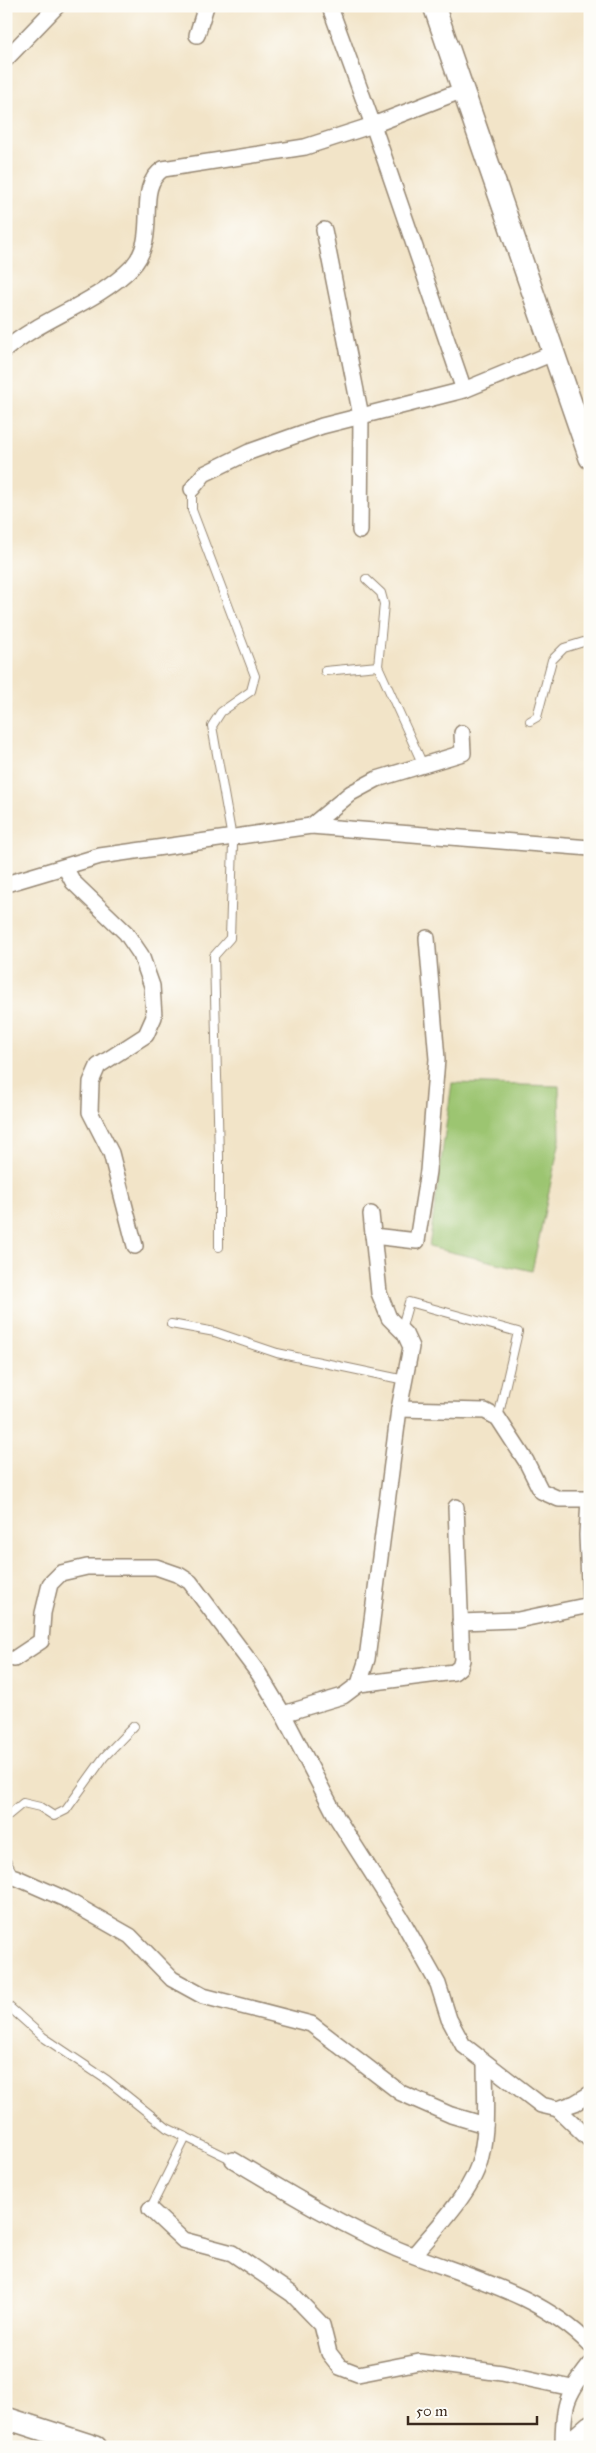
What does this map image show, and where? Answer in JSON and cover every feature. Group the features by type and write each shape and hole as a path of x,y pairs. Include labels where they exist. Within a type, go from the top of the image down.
{"street":[{"path":"6,59 57,6"},
{"path":"197,35 206,6"},
{"path":"434,6 590,458"},
{"path":"331,10 374,125 464,390"},
{"path":"6,349 21,337 106,288 132,266 144,246 148,227 149,187 154,174 163,169 305,147 374,125 463,90"},
{"path":"324,230 361,416 360,531"},
{"path":"192,489 204,474 249,452 322,426 464,390 553,353"},
{"path":"311,826 351,793 377,779 463,753 462,733"},
{"path":"6,884 100,856 311,826 590,848"},
{"path":"65,867 73,882 126,933 141,955 152,986 154,1017 146,1036 98,1066 91,1082 90,1112 111,1153 135,1246"},
{"path":"373,1236 417,1241 428,1171 437,1059 427,938"},
{"path":"359,1684 367,1659 399,1409 411,1348 401,1330 389,1318 379,1293 371,1214"},
{"path":"399,1409 485,1411 498,1418 526,1460 541,1491 559,1499 590,1499 587,1535 590,1605 518,1620 460,1622"},
{"path":"282,1714 342,1696 359,1684 454,1672 460,1667 462,1660 456,1507"},
{"path":"14,1659 41,1641 43,1613 50,1584 61,1573 87,1567 156,1567 179,1575 190,1582 259,1674 336,1818 402,1920 438,1984 449,2019 463,2044 485,2063 541,2104 558,2109 590,2140"},
{"path":"10,1877 65,1899 130,1936 172,1979 203,1996 311,2024 401,2093 451,2115 485,2125"},
{"path":"414,2255 453,2208 475,2175 481,2157 485,2125 485,2063"},
{"path":"558,2109 575,2103 590,2094"},
{"path":"233,2160 321,2213 414,2255 512,2293 534,2304 549,2312 590,2344"},
{"path":"150,2209 183,2240 232,2253 292,2294 322,2325 329,2353 340,2367 358,2374 419,2362 502,2373 572,2388"},
{"path":"564,2447 563,2418 572,2388 590,2365"},
{"path":"6,2418 96,2447"},
{"path":"564,2447 590,2426"}],"lane":[{"path":"192,489 192,510 255,676 251,691 221,712 212,726 232,836 230,938 214,956 219,1156 219,1247"},
{"path":"366,578 381,593 384,604 378,666 423,765"},
{"path":"530,721 537,717 552,660 564,648 590,640"},
{"path":"325,670 378,666"},
{"path":"401,1330 409,1302 518,1332 498,1418"},
{"path":"170,1324 215,1332 277,1353 405,1380"},
{"path":"6,1817 23,1803 40,1807 54,1816 66,1810 104,1756 134,1726"},
{"path":"6,1861 10,1877"},
{"path":"6,2004 43,2037 107,2080 167,2128 233,2160"},
{"path":"150,2209 186,2137"}],"green space":[{"path":"452,1083 559,1086 560,1140 532,1271 429,1247"}]}
